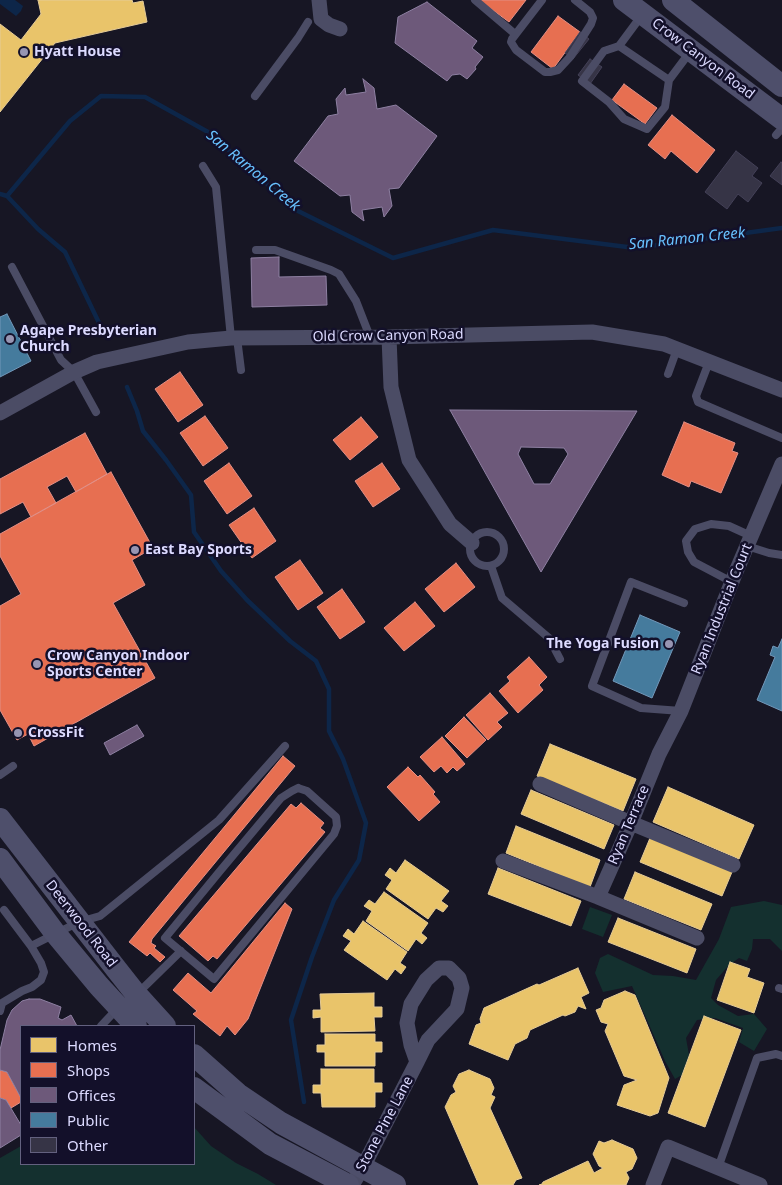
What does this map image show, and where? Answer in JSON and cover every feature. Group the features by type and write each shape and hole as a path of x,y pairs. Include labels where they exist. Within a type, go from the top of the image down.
{"street":[{"path":"318,0 321,19 329,25 340,29"},
{"name":"Crow Canyon Road","path":"624,0 692,51 780,123"},
{"name":"Crow Canyon Road","path":"673,0 782,86"},
{"name":"Old Crow Canyon Road","path":"0,413 74,372 97,362 188,342 234,338 389,337 592,332 664,344 782,390"},
{"path":"389,337 391,387 408,460 450,524 472,543"},
{"name":"Ryan Industrial Court","path":"659,754 680,711 782,464"},
{"name":"Ryan Terrace","path":"598,896 631,823 659,754"},
{"path":"540,784 733,865"},
{"name":"Deerwood Road","path":"0,818 79,922 128,1001 136,1025"},
{"name":"Deerwood Road","path":"0,859 55,933 98,986 128,1001 164,1025"},
{"path":"503,861 598,896 697,938"},
{"name":"Stone Pine Lane","path":"354,1179 417,1062 428,1040 457,1009 462,988 458,978 449,968 439,968 426,980 412,1004 407,1023 411,1045 417,1062"},
{"path":"195,1056 238,1094 281,1123 354,1179"},
{"path":"195,1089 270,1144 354,1179 395,1185"},
{"path":"653,1185 668,1147 760,1185"}],"lane":[{"path":"475,0 513,37"},
{"path":"542,0 513,37 512,44 516,50 545,72 558,70 584,35 592,18 590,12 575,0"},
{"path":"642,14 619,46 604,52 582,80 610,102 624,119 647,129 665,107 669,80 692,51"},
{"path":"255,96 308,22"},
{"path":"619,46 669,80"},
{"path":"780,123 782,128"},
{"path":"203,166 216,187 234,338 241,370"},
{"path":"256,250 275,250 338,274 356,301 370,337"},
{"path":"12,267 62,360 74,372 96,412"},
{"path":"668,374 677,349"},
{"path":"709,362 696,396 698,402 782,438"},
{"path":"732,582 694,562 688,552 686,541 694,528 711,524 729,526 769,553 782,555"},
{"path":"488,532 498,536 504,546 503,556 500,561 490,566 480,565 473,558 470,548 478,535 488,532"},
{"path":"490,566 502,598 549,638 560,659"},
{"path":"680,711 640,708 592,686 631,582 684,603"},
{"path":"31,946 79,922 100,916 218,820 285,746"},
{"path":"0,776 12,766"},
{"path":"298,788 307,791 336,817 337,826 334,834 214,979 181,951 165,938 281,798 298,788"},
{"path":"0,1011 2,1002 32,987 41,980 44,972 31,946 4,910"},
{"path":"102,1025 181,951"},
{"path":"718,1168 757,1058 776,1054 782,1056"}],"green space":[{"path":"764,901 782,905 782,951 770,939 753,939 752,949 747,961 739,958 729,965 716,980 711,998 718,1005 738,1016 754,1014 767,1029 754,1051 739,1042 743,1028 715,1018 697,1020 686,1038 689,1055 682,1075 675,1079 665,1061 632,986 603,992 595,973 600,958 608,954 653,975 696,980 719,939 731,907"},
{"path":"590,907 612,915 603,937 582,929"},
{"path":"195,1128 211,1146 236,1163 276,1185 0,1185 0,1158 20,1147 20,1165 195,1165"}],"water":[{"path":"0,0 15,0 23,6 16,16 0,4"}],"building: Homes":[{"name":"Hyatt House","path":"38,0 132,0 133,3 143,1 147,22 55,43 0,112 0,24 21,40 41,14"},
{"path":"550,744 636,779 623,811 537,776"},
{"path":"668,787 754,825 739,859 653,822"},
{"path":"531,790 614,825 604,849 521,814"},
{"path":"516,826 600,860 590,887 506,853"},
{"path":"650,838 732,872 722,896 640,862"},
{"path":"405,860 449,891 441,901 448,906 443,912 436,908 428,919 386,889 392,880 385,875 390,868 396,873"},
{"path":"498,868 581,901 571,926 488,894"},
{"path":"635,872 712,904 701,930 624,899"},
{"path":"384,892 428,923 421,933 427,938 422,944 416,939 408,951 366,921 372,911 364,906 369,900 375,904"},
{"path":"618,918 696,949 687,973 608,942"},
{"path":"363,921 407,952 400,963 406,967 401,974 395,969 387,980 344,950 351,941 343,936 348,929 354,934"},
{"path":"730,962 750,969 747,977 764,983 754,1013 717,1000"},
{"path":"578,968 589,993 581,997 586,1009 578,1006 575,1012 563,1015 530,1030 527,1038 515,1044 508,1060 469,1044 476,1025 481,1023 480,1019 484,1008"},
{"path":"625,991 635,995 669,1078 658,1113 650,1116 617,1105 624,1085 637,1080 624,1076 605,1031 608,1024 601,1022 596,1010 601,1008 604,1000"},
{"path":"374,993 374,1007 382,1007 382,1017 374,1017 375,1031 321,1032 321,1017 313,1018 313,1010 321,1010 320,994"},
{"path":"704,1016 741,1030 705,1127 668,1113"},
{"path":"325,1034 375,1034 375,1042 382,1042 382,1052 375,1052 375,1066 325,1066 325,1052 317,1052 317,1045 325,1045"},
{"path":"321,1069 374,1069 374,1083 382,1083 382,1092 375,1092 375,1107 322,1107 321,1093 313,1093 313,1085 321,1085"},
{"path":"469,1070 490,1079 494,1088 491,1095 495,1097 490,1108 522,1178 516,1180 513,1185 479,1185 445,1107 451,1095 456,1092 453,1086 459,1074"},
{"path":"612,1140 633,1149 637,1158 632,1169 626,1172 629,1178 626,1185 539,1185 588,1161 594,1173 603,1168 599,1166 593,1154 599,1141 604,1143"}],"building: Shops":[{"path":"479,0 526,0 509,22"},
{"path":"558,16 580,32 553,69 531,52"},
{"path":"624,84 657,108 645,124 612,100"},
{"path":"672,115 715,150 697,173 671,151 665,159 648,145"},
{"path":"180,372 203,405 178,422 155,389"},
{"path":"205,416 228,448 203,466 180,433"},
{"path":"361,417 378,437 350,460 333,440"},
{"path":"684,422 735,443 732,451 738,453 721,493 691,481 689,487 662,475"},
{"path":"85,433 107,474 76,492 67,476 47,487 56,503 31,517 23,502 0,514 0,479"},
{"path":"229,463 252,496 227,514 204,481"},
{"path":"382,463 400,489 373,507 355,481"},
{"path":"111,472 153,548 132,560 145,585 113,603 155,678 34,746 28,734 17,740 0,710 0,606 21,594 0,556 0,534"},
{"path":"254,508 276,541 252,558 229,525"},
{"path":"300,560 323,593 298,610 275,577"},
{"path":"456,563 475,587 444,612 425,589"},
{"path":"342,589 365,622 340,639 317,607"},
{"path":"415,602 435,626 404,651 384,628"},
{"path":"529,657 547,677 539,685 543,690 518,713 499,691 510,681 507,677"},
{"path":"490,693 508,713 497,722 502,727 488,740 466,715"},
{"path":"464,717 486,740 467,758 445,736"},
{"path":"442,737 465,764 457,771 453,767 447,773 441,766 434,772 420,757"},
{"path":"283,756 295,766 152,939 151,943 156,946 154,948 165,957 160,962 150,953 147,956 129,942"},
{"path":"408,767 418,777 420,775 435,792 433,794 440,802 419,821 387,787"},
{"path":"301,803 324,823 320,828 325,832 217,959 213,956 208,961 179,936 291,804 296,808"},
{"path":"285,903 292,909 248,1019 235,1035 227,1026 220,1036 193,1014 197,1011 173,990 188,973 211,993"},
{"path":"0,1070 7,1072 20,1096 20,1103 11,1108 6,1100 0,1098"}],"building: Offices":[{"path":"427,2 477,41 472,48 483,57 467,79 460,74 452,75 447,81 395,43 398,17"},
{"path":"363,79 374,88 377,109 396,105 437,136 399,188 389,189 392,206 384,217 382,207 362,210 364,221 352,212 350,195 340,196 294,161 328,116 338,114 336,99 345,88 346,95 366,92"},
{"path":"279,257 279,277 326,276 327,305 252,307 251,258"},
{"path":"450,410 637,411 541,572","holes":["521,447 564,448 568,454 550,484 534,484 518,454"]},
{"path":"137,725 144,736 110,755 104,743"},
{"path":"40,999 61,1007 58,1018 62,1020 71,1015 76,1025 20,1025 20,1096 7,1072 0,1070 0,1050 7,1020 12,1010 22,1001"},
{"path":"0,1098 6,1100 20,1123 20,1136 0,1148"}],"building: Public":[{"name":"Agape Presbyterian Church","path":"7,314 31,361 0,377 0,317"},
{"path":"640,615 680,632 652,698 613,681"},
{"path":"782,639 782,711 757,700 775,657 770,655 773,646 778,648"}],"building: Other":[{"path":"580,32 589,39 573,59 565,53"},
{"path":"590,59 602,67 590,84 578,75"},
{"path":"736,151 758,168 752,176 762,183 748,202 738,194 727,209 705,192"},
{"path":"782,163 782,185 770,176"}],"waterway":[{"name":"San Ramon Creek","path":"0,194 7,196 70,121 101,96 145,97 208,132 298,211 393,258 493,230 635,248 782,228"},
{"path":"7,196 38,229 65,252 101,327"},
{"path":"127,387 143,431 191,495 194,532 221,571 247,600 290,641 316,661 329,689 329,731 343,759 366,823 359,860 334,900 291,1020 304,1102"}],"place":[{"name":"Hyatt House","path":"24,52"},
{"name":"Agape Presbyterian Church","path":"10,339"},
{"name":"East Bay Sports","path":"135,550"},
{"name":"The Yoga Fusion","path":"669,644"},
{"name":"Crow Canyon Indoor Sports Center","path":"37,664"},
{"name":"CrossFit","path":"18,733"}]}
